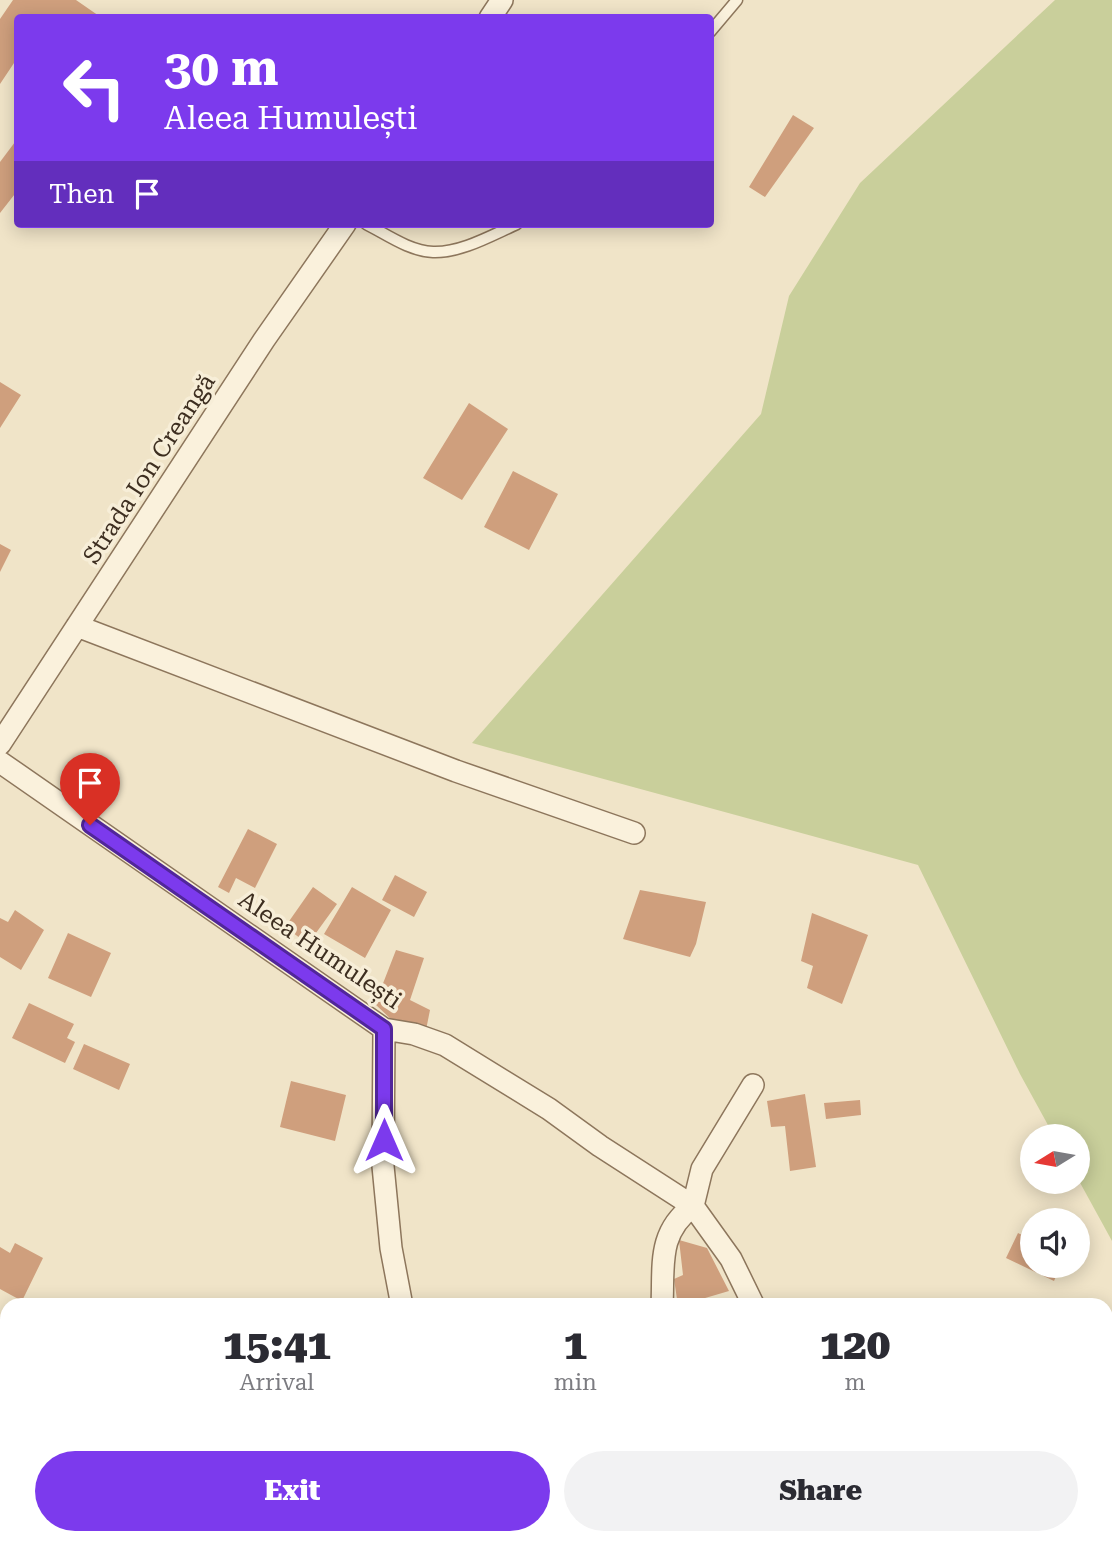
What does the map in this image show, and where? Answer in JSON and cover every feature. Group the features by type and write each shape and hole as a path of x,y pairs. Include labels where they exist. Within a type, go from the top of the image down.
{"street":[{"name":"Strada Ion Creangă","path":"0,744 264,340 342,228"},
{"path":"77,626 456,771 634,833"},
{"name":"Aleea Humulești","path":"0,762 384,1029 414,1034 445,1045 549,1109 600,1146 693,1206 731,1259 750,1298"},
{"path":"384,1029 383,1166 391,1248 400,1298"},
{"path":"662,1298 665,1242 680,1215 693,1206 702,1169 753,1085"}],"lane":[{"path":"714,27 737,0"},
{"path":"374,228 410,247 432,252 455,249 507,228"}],"green space":[{"path":"1055,0 1112,0 1112,1241 1086,1194 1090,1194 1090,1124 1047,1124 1020,1074 918,865 472,743 761,414 789,296 860,183"}],"building":[{"path":"13,0 76,0 96,14 14,14 14,63 0,84 0,19"},
{"path":"793,115 814,128 765,197 749,187"},
{"path":"14,143 14,195 0,213 0,162"},
{"path":"0,382 21,395 0,428"},
{"path":"469,403 508,429 462,500 423,478"},
{"path":"513,471 558,494 529,550 484,527"},
{"path":"0,544 11,550 0,572"},
{"path":"248,829 277,844 255,888 236,878 229,893 218,887"},
{"path":"395,875 427,892 414,917 382,900"},
{"path":"313,887 337,904 308,944 285,927"},
{"path":"352,887 391,910 365,958 324,934"},
{"path":"640,890 706,902 696,944 690,957 623,939"},
{"path":"15,910 44,930 21,970 0,957 0,918 8,922"},
{"path":"812,913 868,935 842,1004 807,988 813,966 801,961"},
{"path":"68,933 111,953 91,997 48,978"},
{"path":"396,950 424,958 410,1000 430,1010 426,1030 396,1024 375,1004"},
{"path":"29,1003 74,1024 67,1038 75,1042 65,1063 12,1038"},
{"path":"84,1044 130,1064 119,1090 73,1069"},
{"path":"291,1081 346,1095 335,1141 280,1127"},
{"path":"805,1094 816,1167 790,1171 785,1126 771,1127 767,1101"},
{"path":"860,1100 861,1115 826,1119 824,1103"},
{"path":"1018,1233 1020,1234 1020,1265 1006,1258"},
{"path":"679,1240 707,1248 729,1291 705,1298 677,1298 674,1279 683,1275"},
{"path":"15,1243 43,1258 23,1298 16,1298 0,1289 0,1247 10,1253"}],"route":[{"path":"90,825 384,1029 384,1140"}]}
